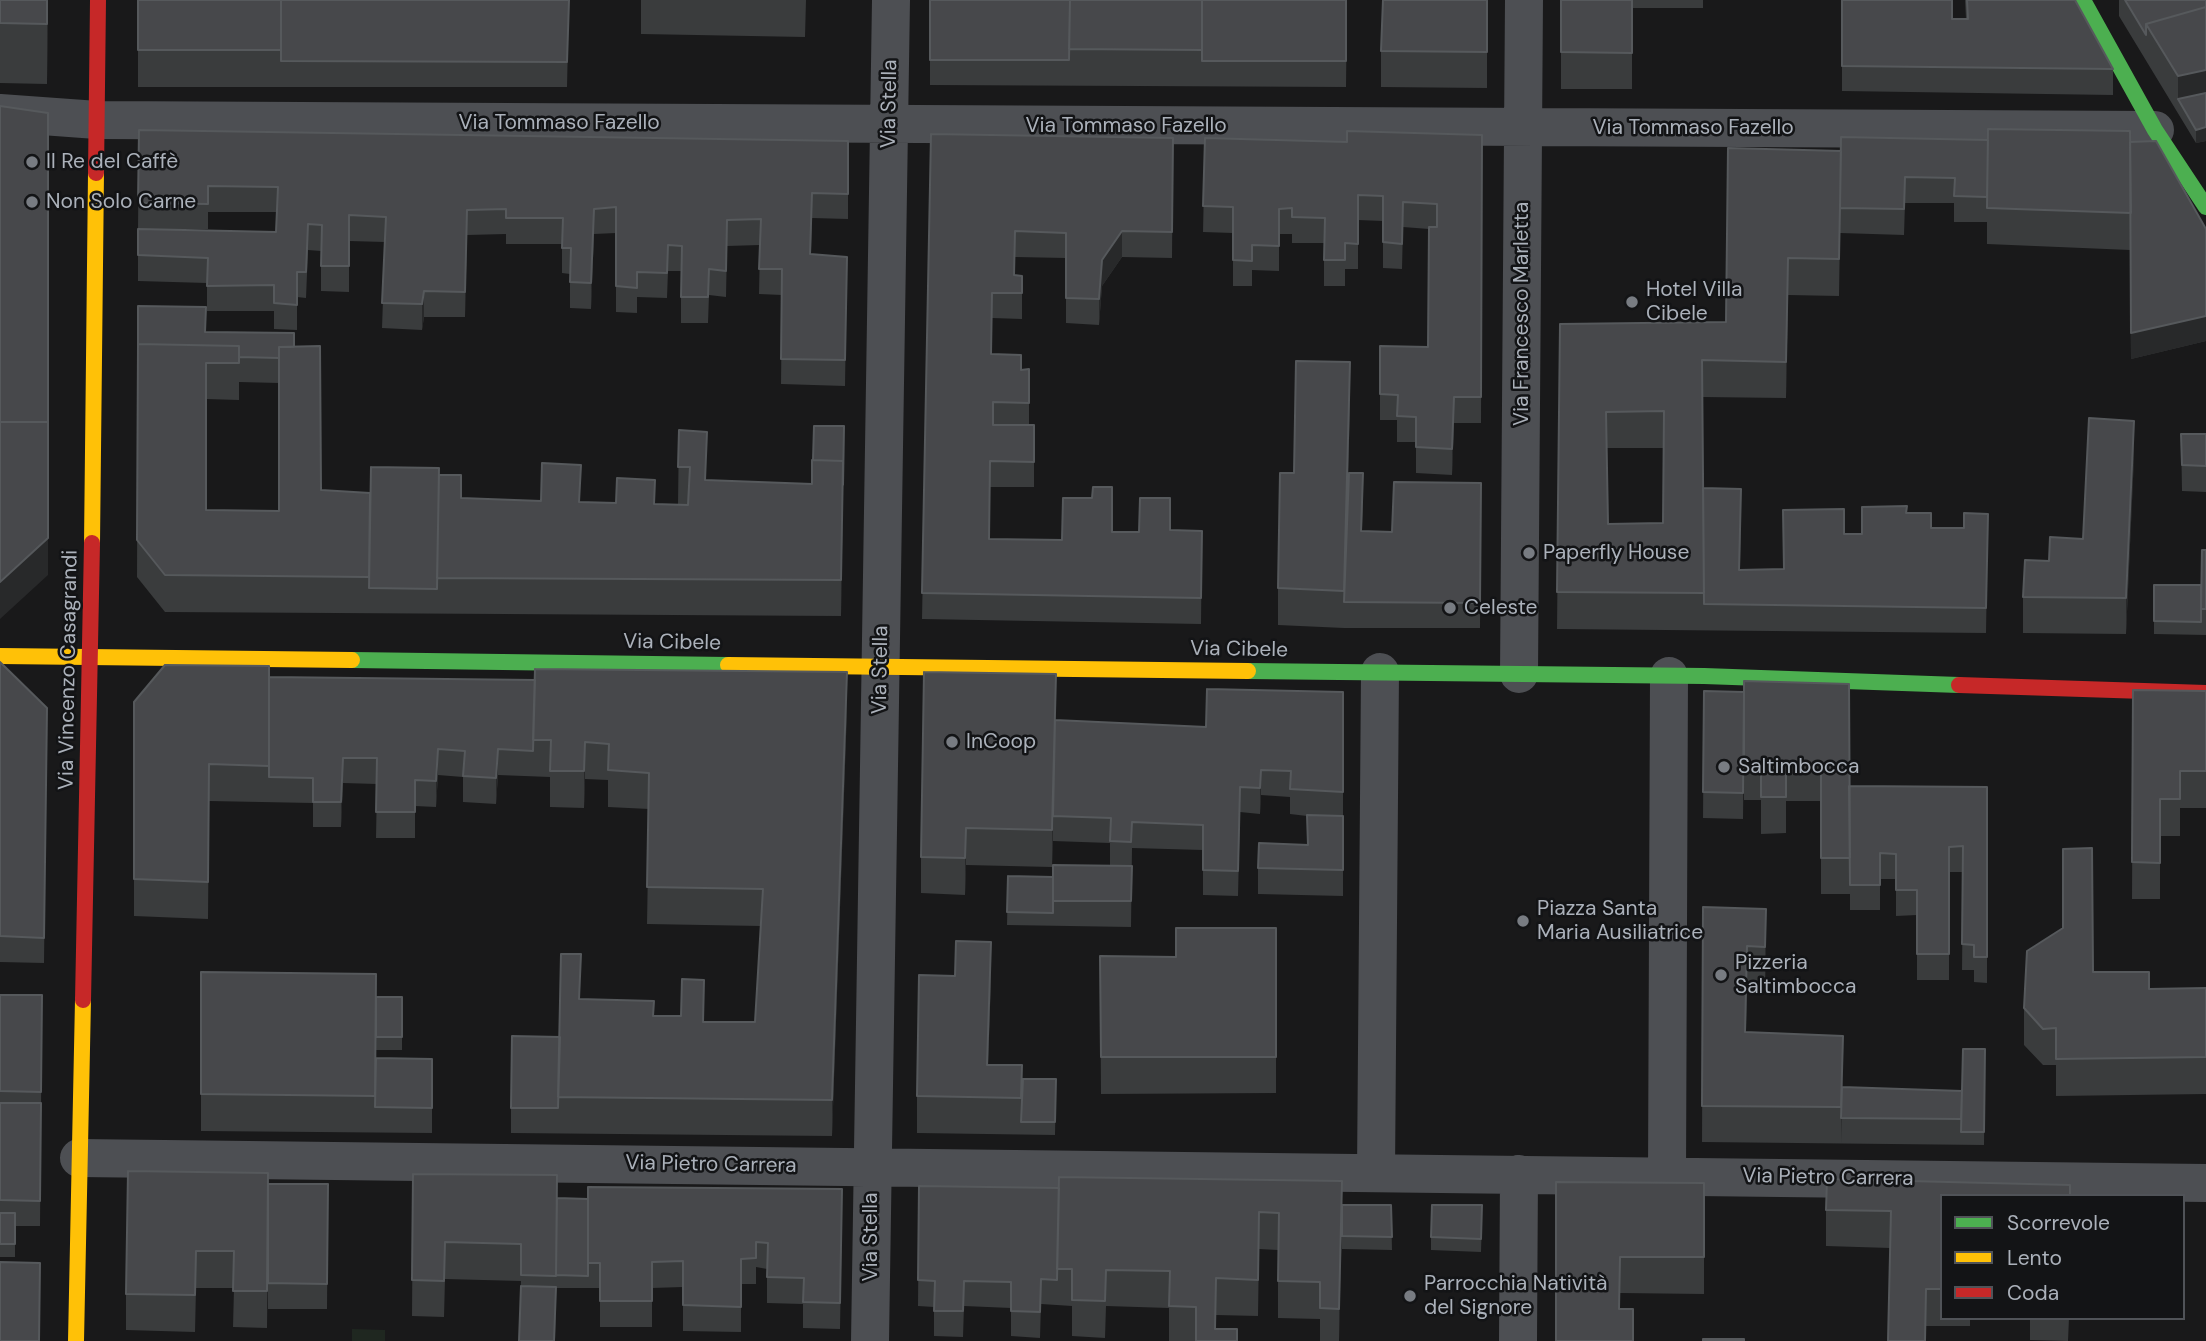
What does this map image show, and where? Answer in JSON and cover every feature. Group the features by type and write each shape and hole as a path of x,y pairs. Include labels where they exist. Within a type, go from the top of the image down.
{"street":[{"name":"Via Vincenzo Casagrandi","path":"76,1341 91,657 98,0"},
{"name":"Via Stella","path":"870,1341 891,0"},
{"name":"Via Francesco Marletta","path":"1519,674 1524,0"},
{"path":"2083,0 2155,130 2206,207"},
{"name":"Via Tommaso Fazello","path":"0,113 96,120 2155,130"},
{"name":"Via Cibele","path":"0,656 1669,676 2206,693"},
{"path":"1359,1173 1362,672"},
{"path":"1669,676 1685,1177"},
{"name":"Via Pietro Carrera","path":"79,1158 2206,1183"},
{"path":"1518,1341 1519,1174"}],"shaded area":[{"path":"352,1329 385,1330 385,1341 352,1341"}],"building":[{"path":"0,0 47,0 47,24 0,23"},
{"path":"138,0 281,0 281,50 138,50"},
{"path":"281,0 569,0 567,62 281,61"},
{"path":"930,0 1070,0 1069,60 930,60"},
{"path":"1070,0 1202,0 1202,50 1069,49"},
{"path":"1202,0 1346,0 1346,61 1202,61"},
{"path":"1383,0 1487,0 1487,52 1381,51"},
{"path":"1561,0 1632,0 1632,53 1561,52"},
{"path":"1842,0 1952,0 1952,19 1968,19 1967,0 2075,0 2113,69 1842,66"},
{"path":"2125,0 2206,0 2206,7 2146,24 2146,35"},
{"path":"2206,7 2206,70 2178,76 2146,24"},
{"path":"2206,93 2206,127 2196,130 2178,99"},
{"path":"0,106 48,113 48,422 0,422"},
{"path":"1988,129 2130,131 2131,213 1987,208"},
{"path":"139,130 848,141 848,194 812,193 810,254 847,257 845,360 781,359 782,269 759,269 761,219 727,220 726,271 709,269 708,297 681,297 682,246 668,245 667,273 637,272 637,288 616,286 616,207 594,209 591,283 570,282 571,248 562,248 563,218 506,218 506,209 467,210 465,292 424,291 422,304 382,303 386,217 349,215 349,266 321,266 322,225 308,224 306,272 297,272 297,305 274,303 274,285 207,286 208,258 138,255 138,229 276,232 278,187 208,186 208,204 138,203"},
{"path":"1347,131 1482,135 1481,397 1454,397 1452,449 1416,447 1416,417 1397,416 1398,395 1380,394 1380,346 1428,347 1429,227 1437,227 1437,204 1403,202 1402,244 1383,242 1383,196 1358,195 1358,244 1345,243 1345,260 1324,260 1325,218 1292,217 1292,208 1279,209 1279,246 1252,245 1252,261 1233,260 1233,207 1203,206 1205,138 1347,142"},
{"path":"931,134 1173,138 1172,232 1122,231 1102,260 1099,299 1066,298 1066,233 1015,231 1014,275 1022,276 1022,293 992,293 991,354 1021,355 1021,370 1029,369 1029,403 993,402 993,425 1034,425 1034,462 990,461 989,539 1062,540 1063,498 1092,498 1093,487 1112,487 1112,532 1139,532 1140,498 1170,498 1170,530 1202,531 1201,598 922,593"},
{"path":"1841,137 1988,140 1987,197 1954,196 1955,178 1905,177 1904,209 1840,208"},
{"path":"2156,141 2206,229 2206,316 2131,333 2130,142"},
{"path":"1728,148 1841,151 1839,259 1788,258 1786,362 1702,360 1704,593 1557,592 1560,324 1726,322","holes":["1664,411 1663,523 1608,524 1606,412"]},
{"path":"138,306 206,307 205,332 294,333 294,347 279,347 279,358 239,357 239,346 138,344"},
{"path":"138,344 239,346 239,363 206,363 206,510 279,511 279,347 320,346 321,490 370,493 369,577 165,575 137,540"},
{"path":"1296,361 1350,362 1344,591 1278,588 1280,473 1294,473"},
{"path":"2089,418 2134,421 2126,598 2023,597 2025,560 2049,561 2050,537 2083,539"},
{"path":"0,422 48,422 48,538 0,582"},
{"path":"814,426 844,426 843,485 843,461 813,460"},
{"path":"679,430 707,432 705,480 812,484 812,460 843,461 841,580 437,578 439,475 461,475 461,498 541,501 542,463 581,465 579,502 616,503 617,478 655,480 654,504 688,505 690,467 678,467"},
{"path":"2181,434 2206,434 2206,466 2182,465"},
{"path":"371,467 439,468 437,589 369,588"},
{"path":"1349,473 1363,473 1361,531 1392,532 1394,482 1481,483 1480,603 1344,602"},
{"path":"1703,488 1741,489 1739,570 1784,569 1783,510 1844,509 1844,534 1862,534 1862,507 1907,506 1906,513 1931,513 1931,528 1964,528 1964,513 1988,514 1986,608 1704,604"},
{"path":"2202,550 2206,550 2206,609 2201,609"},
{"path":"2154,585 2201,585 2201,622 2154,621"},
{"path":"0,662 47,708 44,938 0,936"},
{"path":"165,665 269,666 269,766 209,764 208,882 134,879 134,702"},
{"path":"535,669 847,672 832,1100 558,1097 561,954 581,954 579,999 654,1001 653,1016 681,1016 682,979 704,980 703,1022 755,1022 763,889 647,887 649,773 608,770 609,744 585,742 584,771 550,771 551,740 533,740"},
{"path":"924,672 1056,674 1052,830 966,828 965,858 921,857"},
{"path":"269,677 535,680 533,751 498,749 496,778 463,776 465,751 438,749 436,781 415,780 415,812 376,812 377,758 343,758 341,802 313,802 313,778 269,777"},
{"path":"1744,681 1849,684 1850,858 1821,858 1821,764 1786,764 1786,797 1761,797 1761,763 1744,763"},
{"path":"1207,689 1343,692 1343,792 1290,789 1291,771 1261,770 1260,788 1240,787 1238,871 1203,870 1203,825 1132,822 1131,842 1110,841 1111,818 1053,816 1055,720 1206,727"},
{"path":"2133,690 2206,691 2206,771 2180,771 2180,799 2160,799 2160,863 2132,862"},
{"name":"Saltimbocca","path":"1704,691 1744,692 1743,793 1703,792"},
{"path":"1849,786 1987,787 1987,957 1974,957 1974,945 1962,944 1963,846 1949,847 1949,954 1917,954 1917,890 1896,890 1896,854 1880,853 1880,885 1850,885"},
{"path":"1307,815 1343,816 1343,870 1258,868 1259,843 1308,845"},
{"path":"2092,848 2093,972 2149,972 2149,989 2206,988 2206,1057 2056,1059 2056,1028 2043,1029 2024,1008 2027,951 2063,928 2063,849"},
{"path":"1053,865 1132,866 1131,901 1053,901"},
{"path":"1008,876 1053,877 1053,913 1007,912"},
{"path":"1703,907 1766,909 1765,947 1747,946 1745,1032 1843,1036 1841,1107 1702,1106"},
{"path":"1176,928 1276,928 1276,1057 1101,1057 1100,956 1176,957"},
{"path":"956,941 991,942 987,1065 1022,1065 1021,1098 917,1096 919,975 955,976"},
{"path":"201,972 376,974 375,1096 201,1094"},
{"path":"0,995 42,995 41,1092 0,1091"},
{"path":"376,997 402,997 402,1037 376,1037"},
{"path":"512,1036 560,1037 558,1108 511,1108"},
{"path":"1963,1049 1985,1049 1984,1132 1961,1132"},
{"path":"376,1058 432,1059 432,1108 375,1107"},
{"path":"1023,1079 1056,1079 1055,1122 1021,1122"},
{"path":"1842,1087 1962,1091 1961,1119 1841,1118"},
{"path":"0,1103 41,1103 40,1201 0,1200"},
{"path":"128,1171 268,1173 267,1291 233,1291 234,1251 196,1251 195,1295 126,1294"},
{"path":"413,1174 557,1175 556,1276 521,1275 521,1244 445,1242 444,1281 412,1280"},
{"path":"1059,1177 1342,1181 1339,1309 1320,1308 1320,1282 1278,1281 1279,1213 1259,1212 1258,1280 1216,1278 1215,1329 1237,1329 1237,1341 1196,1341 1196,1307 1169,1306 1170,1271 1106,1270 1105,1301 1072,1300 1072,1269 1057,1269"},
{"path":"1827,1179 2070,1185 2070,1194 1940,1194 1940,1289 1926,1289 1925,1341 1888,1341 1891,1211 1826,1210"},
{"path":"1556,1182 1704,1183 1704,1257 1620,1257 1619,1309 1633,1309 1633,1341 1556,1341"},
{"path":"268,1184 328,1184 327,1284 268,1283"},
{"path":"919,1186 1059,1188 1057,1280 1041,1279 1040,1312 1011,1311 1011,1282 964,1281 963,1311 934,1311 935,1281 918,1280"},
{"path":"588,1187 842,1189 840,1303 803,1302 804,1278 767,1277 768,1243 756,1242 756,1258 741,1259 741,1307 683,1305 683,1261 652,1262 652,1301 600,1301 600,1263 588,1263"},
{"path":"557,1198 588,1199 588,1276 556,1275"},
{"path":"1342,1205 1391,1205 1392,1237 1342,1236"},
{"path":"1432,1205 1482,1205 1481,1239 1431,1237"},
{"path":"0,1213 15,1213 15,1244 0,1244"},
{"path":"0,1262 40,1263 39,1341 0,1341"},
{"path":"521,1286 556,1287 554,1341 519,1341"},
{"path":"1744,1339 1744,1341 1703,1341"}],"traffic: fast":[{"path":"2083,0 2155,130 2206,207"},
{"path":"352,660 728,665"},
{"path":"1248,671 1704,676 1959,685"}],"traffic: slow":[{"path":"92,543 96,173"},
{"path":"0,656 352,660"},
{"path":"728,665 1248,671"},
{"path":"76,1341 83,1000"}],"traffic: jam":[{"path":"96,173 98,0"},
{"path":"83,1000 92,543"},
{"path":"1959,685 2206,693"}],"place":[{"name":"Il Re del Caffè","path":"32,162"},
{"name":"Non Solo Carne","path":"32,202"},
{"name":"Hotel Villa Cibele","path":"1632,302"},
{"name":"Paperfly House","path":"1529,553"},
{"name":"Celeste","path":"1450,608"},
{"name":"InCoop","path":"952,742"},
{"name":"Saltimbocca","path":"1724,767"},
{"name":"Piazza Santa Maria Ausiliatrice","path":"1523,921"},
{"name":"Pizzeria Saltimbocca","path":"1721,975"},
{"name":"Parrocchia Natività del Signore","path":"1410,1296"}]}
